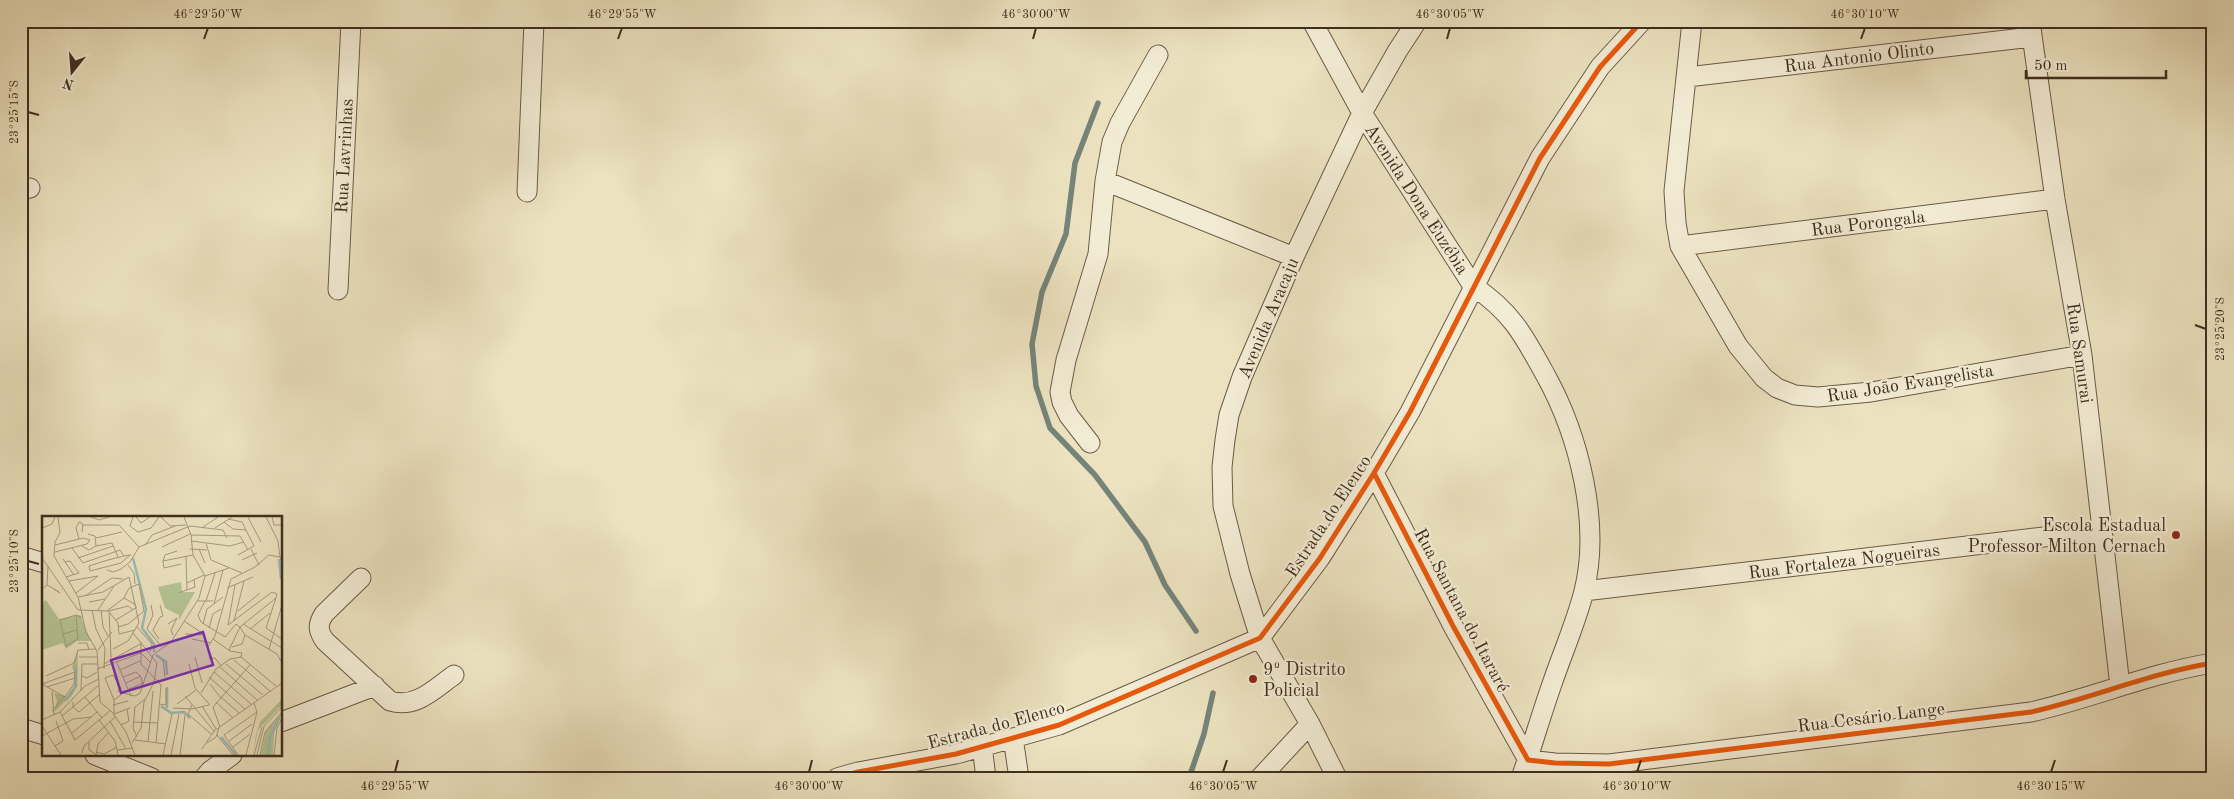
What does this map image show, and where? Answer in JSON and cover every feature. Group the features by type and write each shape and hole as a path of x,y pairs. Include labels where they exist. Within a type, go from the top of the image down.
{"street":[{"name":"Rua Lavrinhas","path":"338,290 351,21"},
{"path":"527,192 534,21"},
{"name":"Avenida Dona Euzébia","path":"1312,21 1362,113 1473,286 1492,299 1509,315 1522,332 1557,396 1581,468 1590,516 1590,551 1584,591 1521,778"},
{"name":"Avenida Aracaju","path":"1337,778 1310,724 1260,638 1240,574 1223,506 1222,467 1229,415 1242,377 1294,257 1362,113 1417,21"},
{"name":"Estrada do Elenco","path":"837,778 858,772 956,754 1058,725 1260,638 1320,558 1410,412 1540,158 1600,67 1642,21"},
{"name":"Rua João Evangelista","path":"1692,21 1674,191 1680,246 1738,346 1764,378 1777,388 1795,395 1818,397 1871,392 2082,355"},
{"name":"Rua Antonio Olinto","path":"1687,77 2031,29"},
{"name":"Rua Samurai","path":"2031,29 2055,199 2082,355 2120,686"},
{"path":"1090,443 1069,416 1062,402 1060,392 1066,360 1098,254 1105,181 1112,142 1120,122 1158,55"},
{"path":"1105,181 1294,257"},
{"name":"Rua Porongala","path":"1680,246 2055,199"},
{"name":"Rua Santana do Itararé","path":"1374,473 1454,626 1528,760"},
{"name":"Rua Fortaleza Nogueiras","path":"1584,591 2103,530"},
{"path":"21,556 42,562"},
{"path":"361,578 324,614 318,627 325,642 390,701 408,704 416,702 454,675"},
{"name":"Rua Cesário Lange","path":"1528,760 1555,763 1609,764 2012,714 2058,706 2181,668 2213,663"},
{"path":"282,722 375,686"},
{"path":"1260,778 1310,724"},
{"path":"21,728 42,734"},
{"path":"1013,738 1019,778"},
{"path":"982,746 986,778"},
{"path":"97,756 152,778"},
{"path":"204,778 210,771 231,756"}],"waterway":[{"path":"1098,103 1075,163 1066,234 1042,292 1032,344 1036,386 1050,428 1095,475 1145,542 1165,585 1196,631"},
{"path":"1189,778 1204,734 1213,693"}],"cycle path":[{"path":"837,778 858,772 956,754 1059,725 1260,638 1320,558 1410,412 1540,158 1600,67 1642,21"},
{"path":"1374,473 1453,626 1528,760 1555,763 1609,764 2031,712 2144,679 2213,663"}],"place":[{"name":"Escola Estadual Professor Milton Cernach","path":"2176,535"},
{"name":"9º Distrito Policial","path":"1253,679"}]}
